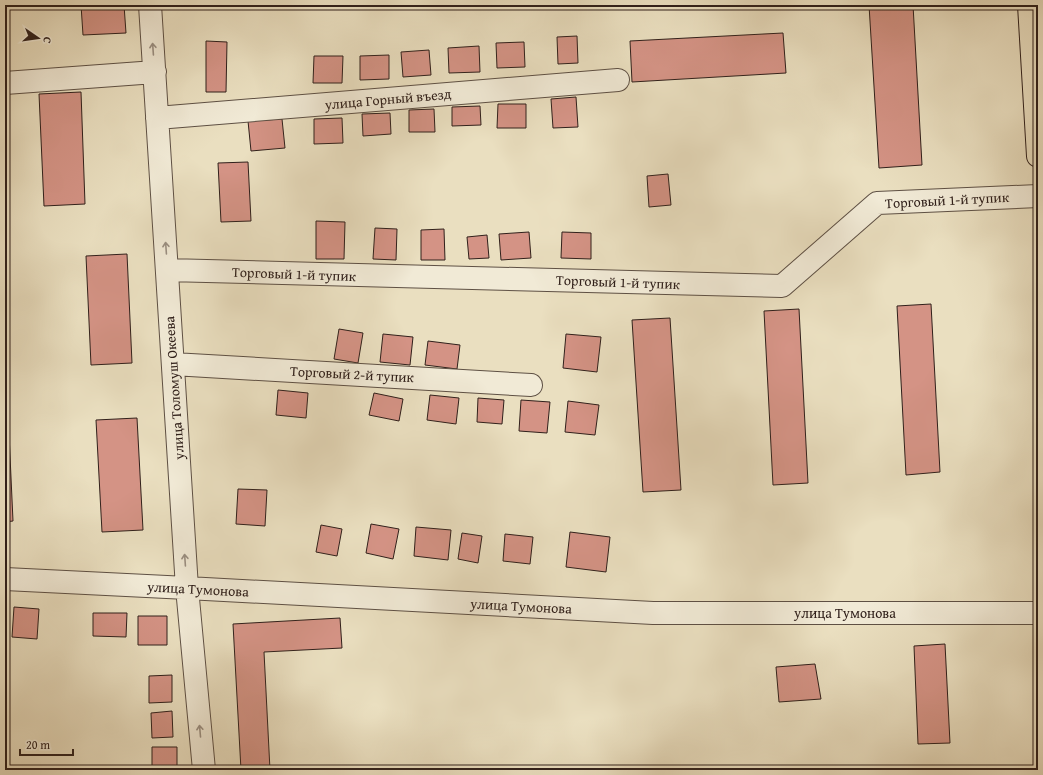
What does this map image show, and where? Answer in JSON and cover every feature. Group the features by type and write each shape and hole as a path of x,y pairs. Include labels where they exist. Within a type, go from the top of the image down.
{"main road":[{"path":"1029,5 1038,156"}],"street":[{"name":"улица Толомуш Океева","path":"150,5 187,588 204,770"},
{"path":"5,83 154,72"},
{"name":"улица Горный въезд","path":"157,118 618,80"},
{"name":"Торговый 1-й тупик","path":"167,270 782,286 877,204 1038,196"},
{"name":"Торговый 2-й тупик","path":"173,364 531,385"},
{"name":"улица Тумонова","path":"5,579 653,613 1038,613"}],"building":[{"path":"81,5 124,5 126,33 83,35"},
{"path":"869,5 913,5 922,165 879,168"},
{"path":"783,33 786,73 632,82 630,41"},
{"path":"577,36 578,63 558,64 557,37"},
{"path":"206,41 227,42 226,92 206,92"},
{"path":"524,42 525,67 497,68 496,43"},
{"path":"479,46 480,72 449,73 448,48"},
{"path":"429,50 431,75 403,77 401,52"},
{"path":"389,55 389,79 360,80 360,56"},
{"path":"314,56 343,56 342,83 313,83"},
{"path":"81,92 85,204 44,206 39,94"},
{"path":"576,97 578,127 553,128 551,99"},
{"path":"498,104 526,104 526,128 497,128"},
{"path":"480,106 481,125 452,126 452,107"},
{"path":"434,109 435,132 409,132 409,110"},
{"path":"390,113 391,134 363,136 362,114"},
{"path":"342,118 343,143 314,144 314,119"},
{"path":"282,119 285,148 251,151 248,121"},
{"path":"248,162 251,221 221,222 218,163"},
{"path":"668,174 671,205 649,207 647,176"},
{"path":"316,221 345,222 344,259 316,259"},
{"path":"375,228 397,229 396,260 373,259"},
{"path":"444,229 445,260 421,260 421,230"},
{"path":"529,232 531,258 501,260 499,234"},
{"path":"562,232 591,233 591,259 561,258"},
{"path":"487,235 489,258 469,259 467,237"},
{"path":"127,254 132,363 91,365 86,256"},
{"path":"931,304 940,472 906,475 897,306"},
{"path":"799,309 808,483 773,485 764,311"},
{"path":"670,318 681,490 643,492 632,320"},
{"path":"339,329 363,333 358,363 334,359"},
{"path":"383,334 413,337 410,365 380,362"},
{"path":"566,334 601,337 597,372 563,368"},
{"path":"428,341 460,345 457,369 425,365"},
{"path":"278,390 308,393 306,418 276,415"},
{"path":"374,393 403,399 399,421 369,415"},
{"path":"430,395 459,398 456,424 427,420"},
{"path":"478,398 504,400 502,424 477,422"},
{"path":"521,400 550,402 547,433 519,431"},
{"path":"568,401 599,405 595,435 565,432"},
{"path":"5,412 8,412 13,521 5,522"},
{"path":"137,418 143,530 102,532 96,420"},
{"path":"238,489 267,490 265,526 236,524"},
{"path":"371,524 399,529 393,559 366,553"},
{"path":"321,525 342,529 337,556 316,552"},
{"path":"416,527 451,530 448,560 414,556"},
{"path":"570,532 610,537 606,572 566,567"},
{"path":"462,533 482,536 478,563 458,559"},
{"path":"505,534 533,537 530,564 503,561"},
{"path":"14,607 39,609 37,639 12,637"},
{"path":"93,613 127,613 126,637 93,636"},
{"path":"138,616 167,616 167,645 138,645"},
{"path":"340,618 342,648 264,652 270,770 241,770 233,624"},
{"path":"945,644 950,743 918,744 914,646"},
{"path":"815,664 821,699 779,702 776,667"},
{"path":"172,675 172,702 149,703 149,676"},
{"path":"172,711 173,737 152,738 151,713"},
{"path":"152,747 177,747 177,770 152,770"}]}
